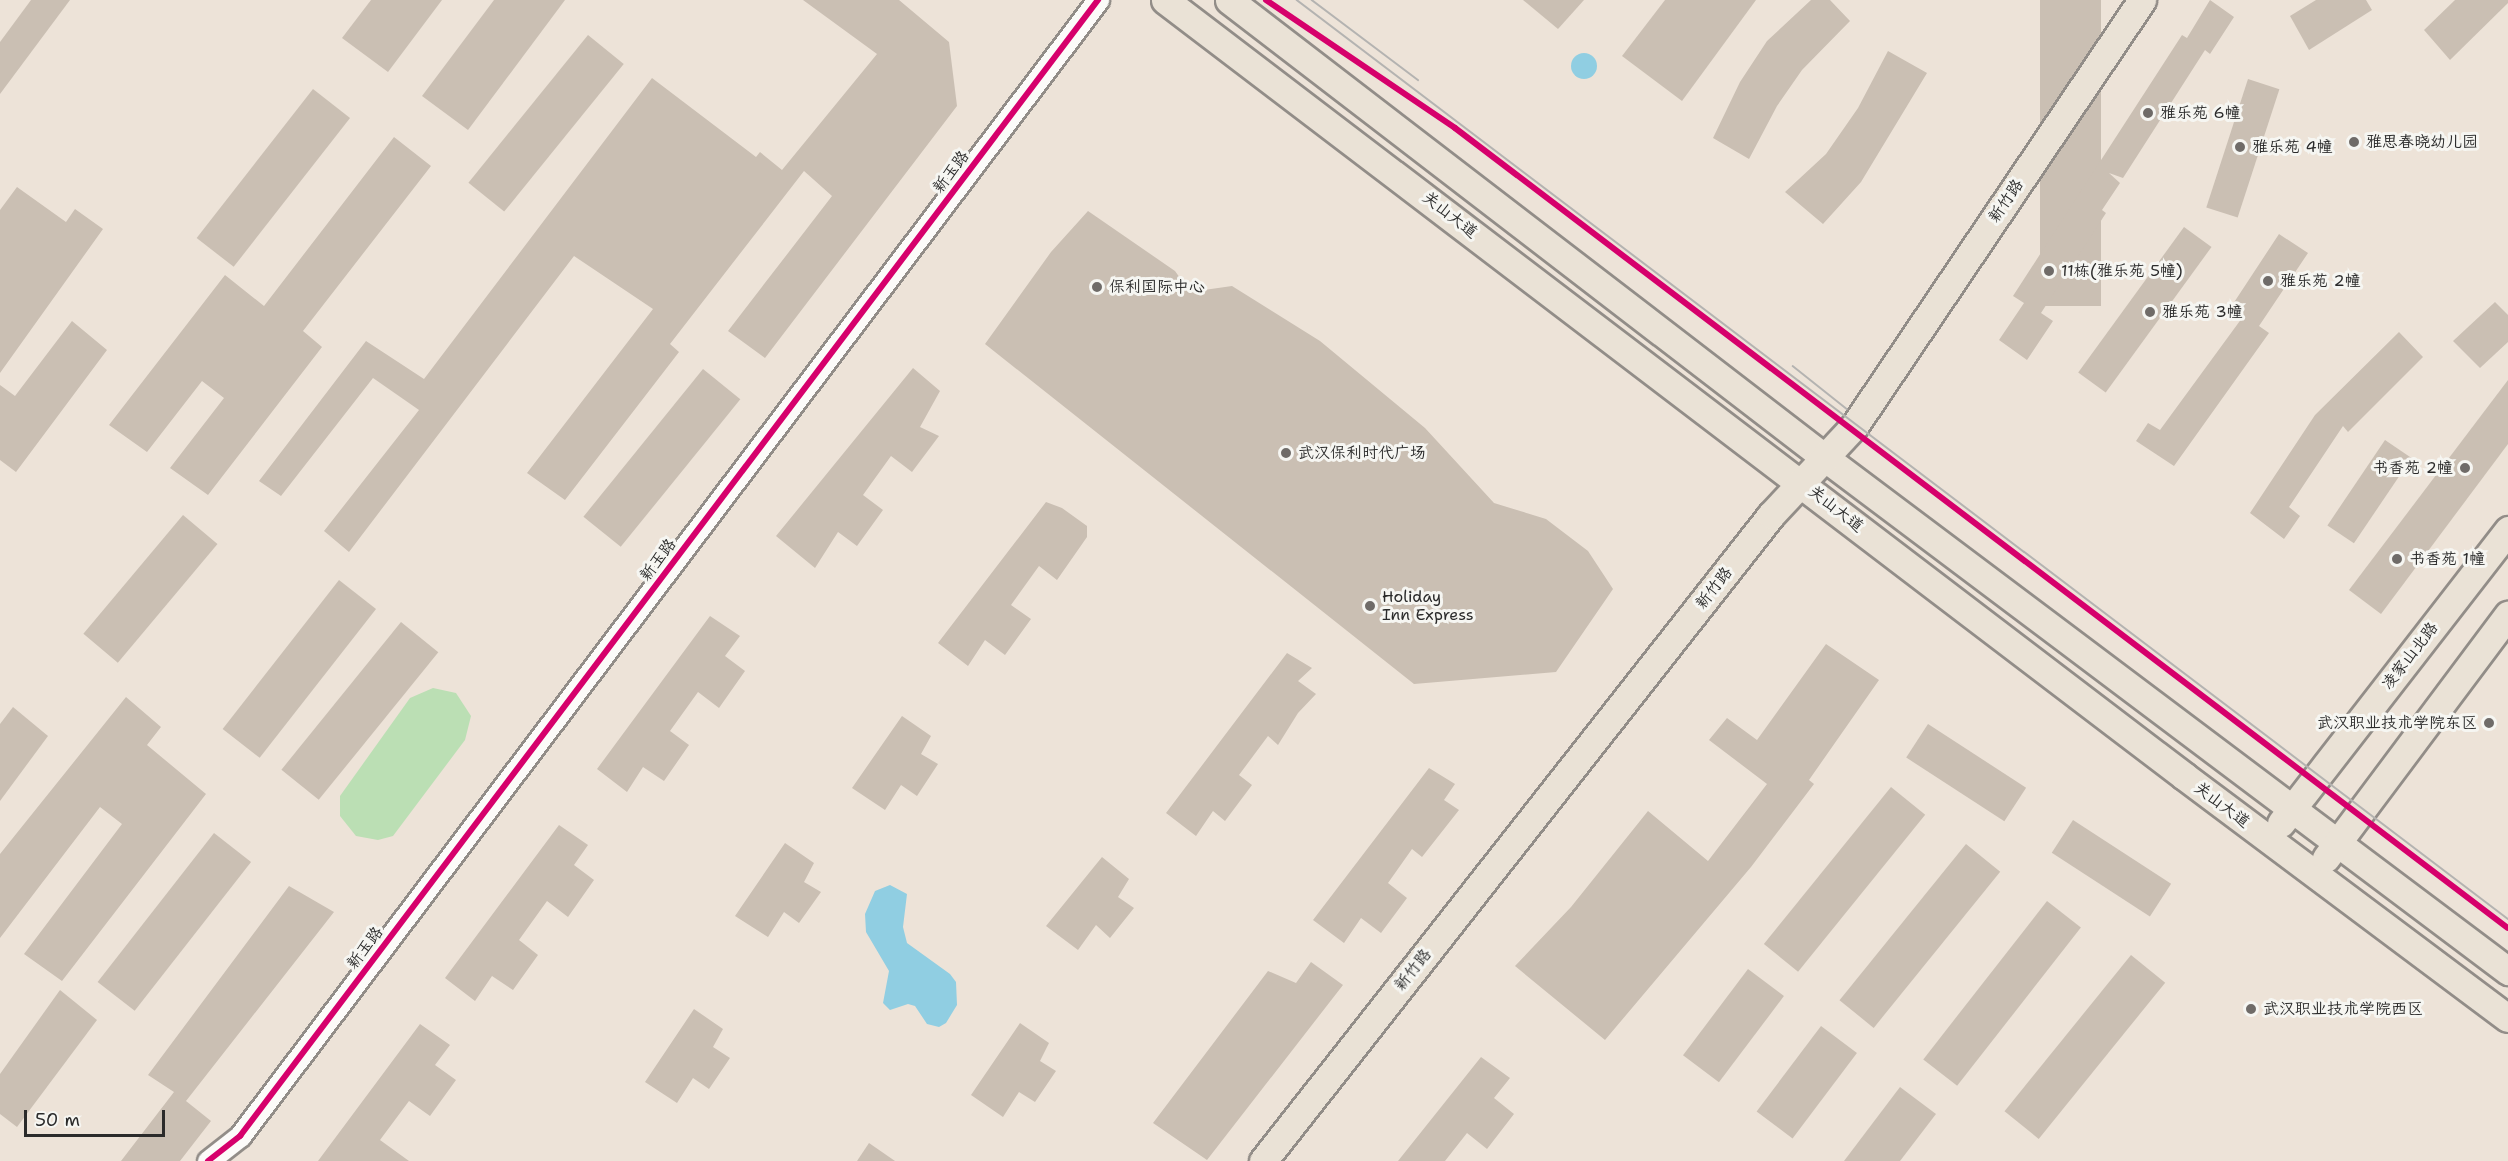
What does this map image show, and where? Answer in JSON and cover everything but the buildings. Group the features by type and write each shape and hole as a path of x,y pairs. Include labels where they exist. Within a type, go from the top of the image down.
{"main road":[{"name":"关山大道","path":"1165,0 1803,483 2269,840 2508,1017"},
{"name":"关山大道","path":"1229,0 1824,457 2074,642 2336,845 2508,970"},
{"name":"新竹路","path":"1263,1161 1771,515 1803,483 1859,419 2142,0"},
{"name":"凌家山北路","path":"2269,840 2508,530"},
{"path":"2315,873 2508,615"}],"street":[{"name":"新玉路","path":"208,1161 240,1136 1098,0"}],"green space":[{"path":"433,688 456,693 471,716 465,740 393,836 378,840 356,836 340,816 340,796 410,698"}],"water":[{"path":"1584,53 1593,57 1597,66 1593,75 1584,79 1575,75 1571,66 1575,57"},
{"path":"890,885 907,894 903,927 907,943 950,974 956,982 957,1005 946,1023 939,1027 927,1024 915,1006 908,1004 890,1010 883,1003 889,971 866,932 865,914 875,891"}],"tram line":[{"path":"1297,0 2508,919"},
{"path":"1312,0 1418,80"},
{"path":"1793,366 1847,409"}],"cycle path":[{"path":"208,1161 240,1136 1098,0"},
{"path":"1266,0 1455,128 2508,928"}],"place":[{"name":"雅乐苑 6幢","path":"2148,113"},
{"name":"雅思春晓幼儿园","path":"2354,142"},
{"name":"雅乐苑 4幢","path":"2240,147"},
{"name":"11栋(雅乐苑 5幢)","path":"2049,271"},
{"name":"雅乐苑 2幢","path":"2268,281"},
{"name":"保利国际中心","path":"1097,287"},
{"name":"雅乐苑 3幢","path":"2150,312"},
{"name":"武汉保利时代广场","path":"1286,453"},
{"name":"书香苑 2幢","path":"2465,468"},
{"name":"书香苑 1幢","path":"2397,559"},
{"name":"Holiday Inn Express","path":"1370,606"},
{"name":"武汉职业技术学院东区","path":"2489,723"},
{"name":"武汉职业技术学院西区","path":"2251,1009"}]}
